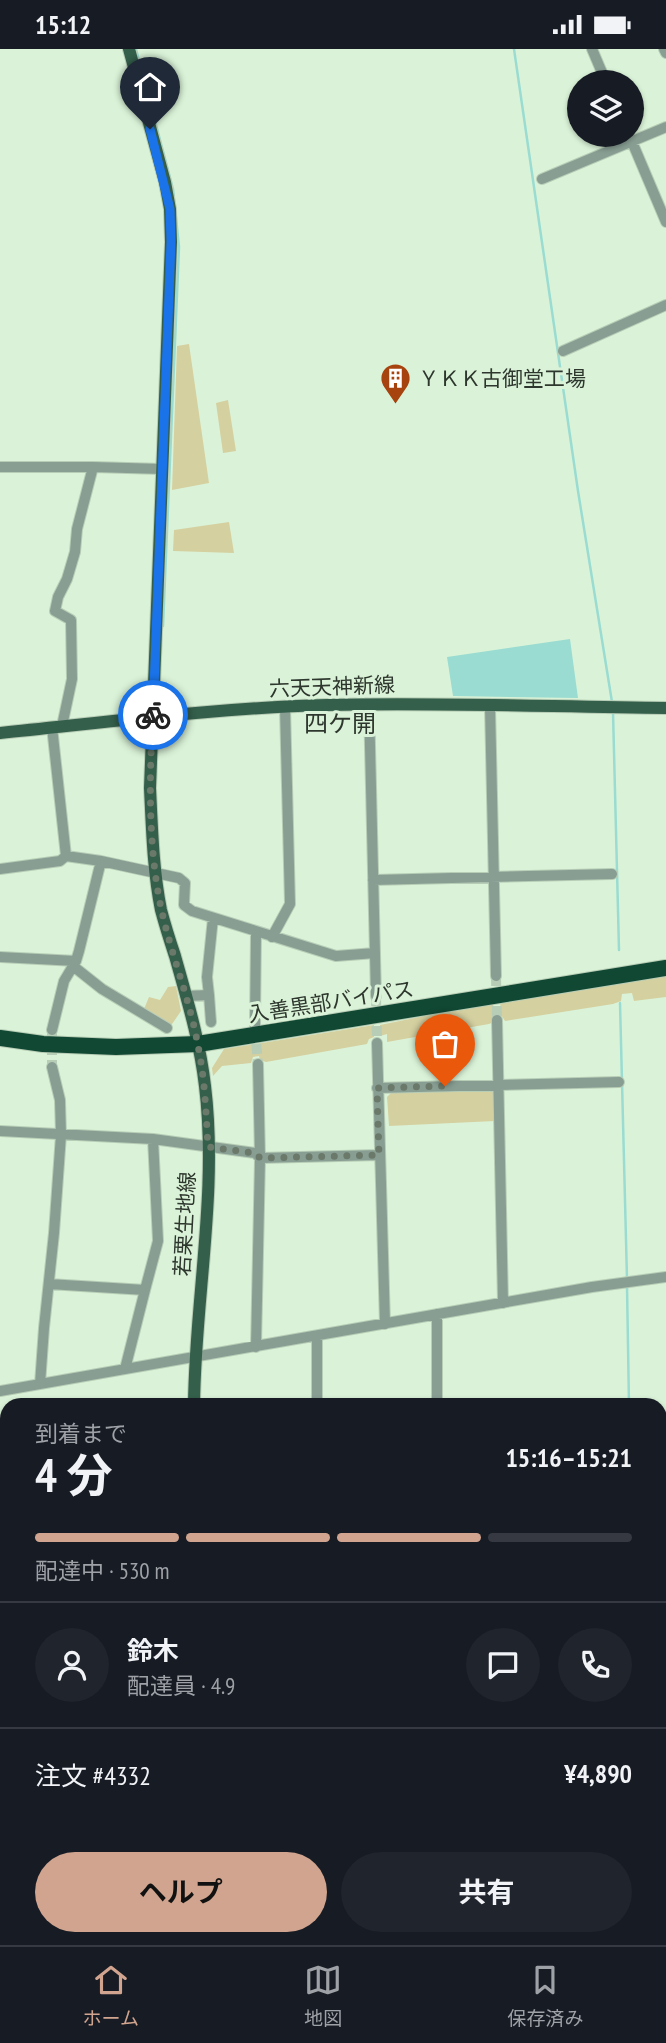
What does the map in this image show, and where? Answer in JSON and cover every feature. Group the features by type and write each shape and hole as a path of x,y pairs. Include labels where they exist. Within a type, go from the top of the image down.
{"highway":[{"name":"入善黒部バイパス","path":"0,1038 43,1044 104,1047 198,1044 666,968"}],"main road":[{"name":"若栗生地線","path":"129,49 170,209 171,242 150,788 152,836 162,911 198,1044 205,1086 208,1147 194,1398"},
{"name":"六天天神新線","path":"0,733 153,716 285,707 369,704 666,708"}],"street":[{"path":"592,49 602,70"},
{"path":"644,134 666,127"},
{"path":"542,179 611,147"},
{"path":"635,147 666,222"},
{"path":"563,351 666,305"},
{"path":"0,467 162,469"},
{"path":"66,856 57,726 72,679 71,620 55,611 75,552 77,529 93,467"},
{"path":"369,704 376,996"},
{"path":"490,706 496,976"},
{"path":"272,937 290,904 285,707"},
{"path":"0,869 60,861 66,856 179,878 185,883 184,905 192,912 336,955 375,953"},
{"path":"52,1030 64,981 75,964 101,861"},
{"path":"373,880 612,874"},
{"path":"211,1022 207,977 213,918"},
{"path":"255,1026 256,931"},
{"path":"0,957 75,964 102,989 167,1028"},
{"path":"186,996 209,995"},
{"path":"497,1020 503,1303"},
{"path":"377,1043 385,1324"},
{"path":"256,1347 260,1158 258,1064"},
{"path":"40,1384 61,1135 60,1100 52,1067"},
{"path":"377,1088 619,1082"},
{"path":"0,1132 153,1139 255,1153 260,1158 379,1155"},
{"path":"125,1369 158,1241 153,1139"},
{"path":"0,1391 592,1287 666,1277"},
{"path":"49,1284 145,1290"},
{"path":"437,1314 437,1398"},
{"path":"317,1336 317,1398"}],"shaded area":[{"path":"189,344 209,483 172,490 177,346"},
{"path":"228,400 236,451 223,453 216,403"},
{"path":"229,522 234,553 173,551 174,530"},
{"path":"666,975 666,997 634,1001 632,993 622,994 621,1001 613,1004 505,1021 501,1015 500,1000"},
{"path":"176,986 181,1011 170,1027 155,1014 144,1009 149,997 160,1000 168,987"},
{"path":"493,1002 494,1022 489,1024 387,1042 387,1034 380,1036 380,1025"},
{"path":"374,1025 374,1037 369,1039 367,1044 266,1062 260,1060 259,1056 253,1057 251,1063 222,1066 213,1076 212,1068 224,1049"},
{"path":"494,1088 495,1121 389,1126 387,1097 391,1093"}],"water":[{"path":"570,639 578,698 453,696 447,657"}],"waterway":[{"path":"136,49 173,189 179,247 163,626"},
{"path":"514,49 578,491 612,702"},
{"path":"613,712 619,950"},
{"path":"620,1003 627,1279"},
{"path":"627,1286 629,1398"}],"tunnel":[{"path":"496,976 497,1020"},
{"path":"376,996 377,1043"},
{"path":"255,1029 258,1064"},
{"path":"52,1030 52,1067"}],"way so far":[{"path":"153,715 150,788 156,873 162,911 198,1044 205,1086 208,1147 255,1153 260,1158 379,1155 377,1088 445,1086"}],"place":[{"name":"ＹＫＫ古御堂工場","path":"395,406"}],"district":[{"name":"四ケ開","path":"340,724"}],"route":[{"path":"150,129 165,182 170,209 171,242 153,715"}]}
